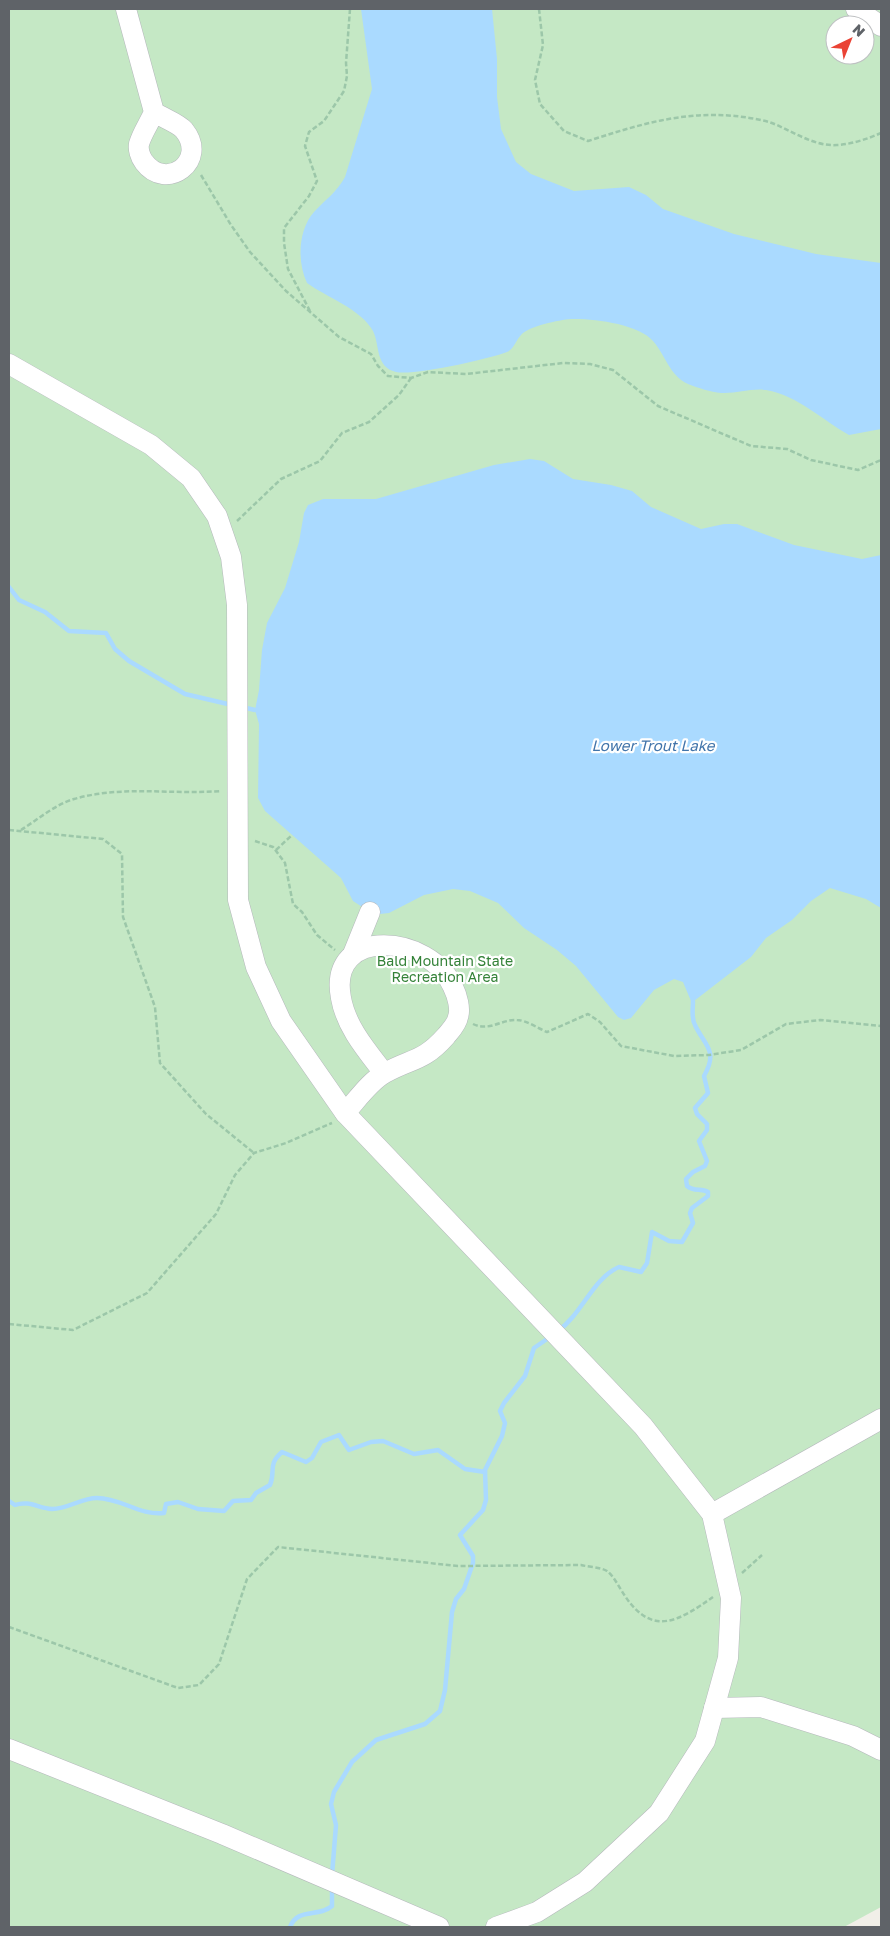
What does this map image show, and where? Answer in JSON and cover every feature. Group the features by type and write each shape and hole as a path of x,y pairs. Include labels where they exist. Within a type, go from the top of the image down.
{"street":[{"path":"126,9 154,112 139,144 141,158 149,169 162,175 175,173 187,166 192,152 190,139 182,128 154,112"},
{"path":"856,9 881,26"},
{"path":"9,364 151,445 191,478 217,516 231,557 237,605 238,900 256,967 281,1022 345,1113 642,1426 712,1514 731,1598 728,1658 705,1741 659,1813 585,1882 537,1912 496,1927"},
{"path":"370,912 353,954 344,966 340,997 354,1032 384,1073"},
{"path":"345,1113 384,1073 417,1061 434,1050 451,1031 459,1016 457,995 449,977 440,965 425,955 398,947 380,945 365,947 353,954"},
{"path":"712,1514 881,1419"},
{"path":"714,1708 760,1707 854,1736 881,1750"},
{"path":"9,1749 222,1834 439,1927"}],"path":[{"path":"311,312 288,268 284,228 309,196 317,181 305,146 309,132 324,120 344,91 347,76 346,63 350,9"},
{"path":"539,9 543,45 535,80 540,104 564,131 588,141 639,124 698,116 735,116 768,122 807,139 836,146 865,140 881,133"},
{"path":"192,152 210,194 245,245 286,291 339,337 371,354 378,366 388,376 411,378 428,372 466,374 563,363 590,364 612,370 632,388 658,406 751,446 787,448 811,460 858,470 881,460"},
{"path":"223,534 281,479 320,461 342,433 369,422 398,395 411,378"},
{"path":"19,831 72,799 92,795 130,789 194,793 237,790"},
{"path":"9,830 103,839 122,854 123,917 155,1007 160,1063 206,1114 254,1153"},
{"path":"276,850 292,834"},
{"path":"238,837 263,843 276,850 285,863 292,904 302,912 317,935 336,952 353,954"},
{"path":"459,1016 479,1027 497,1026 517,1020 547,1032 588,1014 600,1022 621,1046 674,1056 709,1055 741,1050 786,1024 820,1020 881,1026"},
{"path":"9,1324 73,1330 147,1293 216,1214 235,1175 254,1153 329,1125 345,1113"},
{"path":"9,1627 178,1688 199,1685 219,1664 247,1579 278,1547 458,1566 580,1566 597,1568 608,1572 632,1607 652,1622 667,1622 694,1610 728,1585 762,1555"}],"green space":[{"name":"Bald Mountain State Recreation Area","path":"9,9 881,9 881,1907 844,1927 9,1927"}],"water":[{"path":"361,9 492,9 497,59 497,97 501,129 516,162 531,174 574,191 629,187 646,195 663,209 734,234 816,254 881,263 881,429 849,435 800,403 778,393 766,390 749,390 721,393 704,390 688,384 676,376 653,341 646,335 626,326 602,321 571,319 537,326 521,335 507,352 468,362 418,372 405,373 389,369 381,361 373,331 367,323 343,304 307,283 301,256 302,237 309,219 335,192 345,177 372,89"},
{"name":"Lower Trout Lake","path":"530,459 544,461 573,479 611,485 632,491 651,507 701,529 724,524 737,524 794,545 862,559 881,555 881,908 866,899 830,888 811,901 792,920 766,938 751,957 694,1001 691,1001 683,982 674,979 654,990 631,1018 624,1020 618,1017 576,966 557,950 524,928 498,903 470,891 453,889 424,895 389,913 370,912 353,901 341,878 265,811 258,798 259,724 255,710 259,690 262,650 267,623 285,588 299,542 304,513 308,505 323,499 376,499 494,465"}],"waterway":[{"path":"9,587 19,600 45,612 69,631 106,633 115,649 129,661 185,694 232,705"},
{"path":"242,707 255,710"},
{"path":"558,1331 610,1272 619,1267 641,1272 647,1263 652,1232 669,1241 682,1242 693,1223 690,1213 692,1208 708,1196 708,1192 692,1189 687,1186 686,1179 693,1172 705,1166 707,1161 699,1141 707,1130 707,1124 697,1114 695,1108 708,1093 704,1076 710,1060 710,1054 709,1048 694,1022 693,1001"},
{"path":"332,1875 336,1825 331,1804 334,1792 352,1762 376,1740 425,1724 440,1711 445,1690 452,1612 456,1599 464,1589 473,1563 473,1556 460,1535 483,1510 486,1500 485,1470 502,1436 505,1423 500,1411 525,1376 534,1348 550,1337"},
{"path":"9,1501 15,1505 25,1503 58,1509 91,1498 97,1498 155,1513 164,1513 166,1504 178,1502 198,1509 224,1511 233,1501 251,1500 256,1493 270,1485 273,1464 282,1452 306,1462 312,1458 321,1442 339,1435 349,1450 371,1442 383,1441 414,1454 438,1450 465,1469 485,1472"},
{"path":"290,1927 298,1917 321,1912 332,1906 332,1888"}]}
